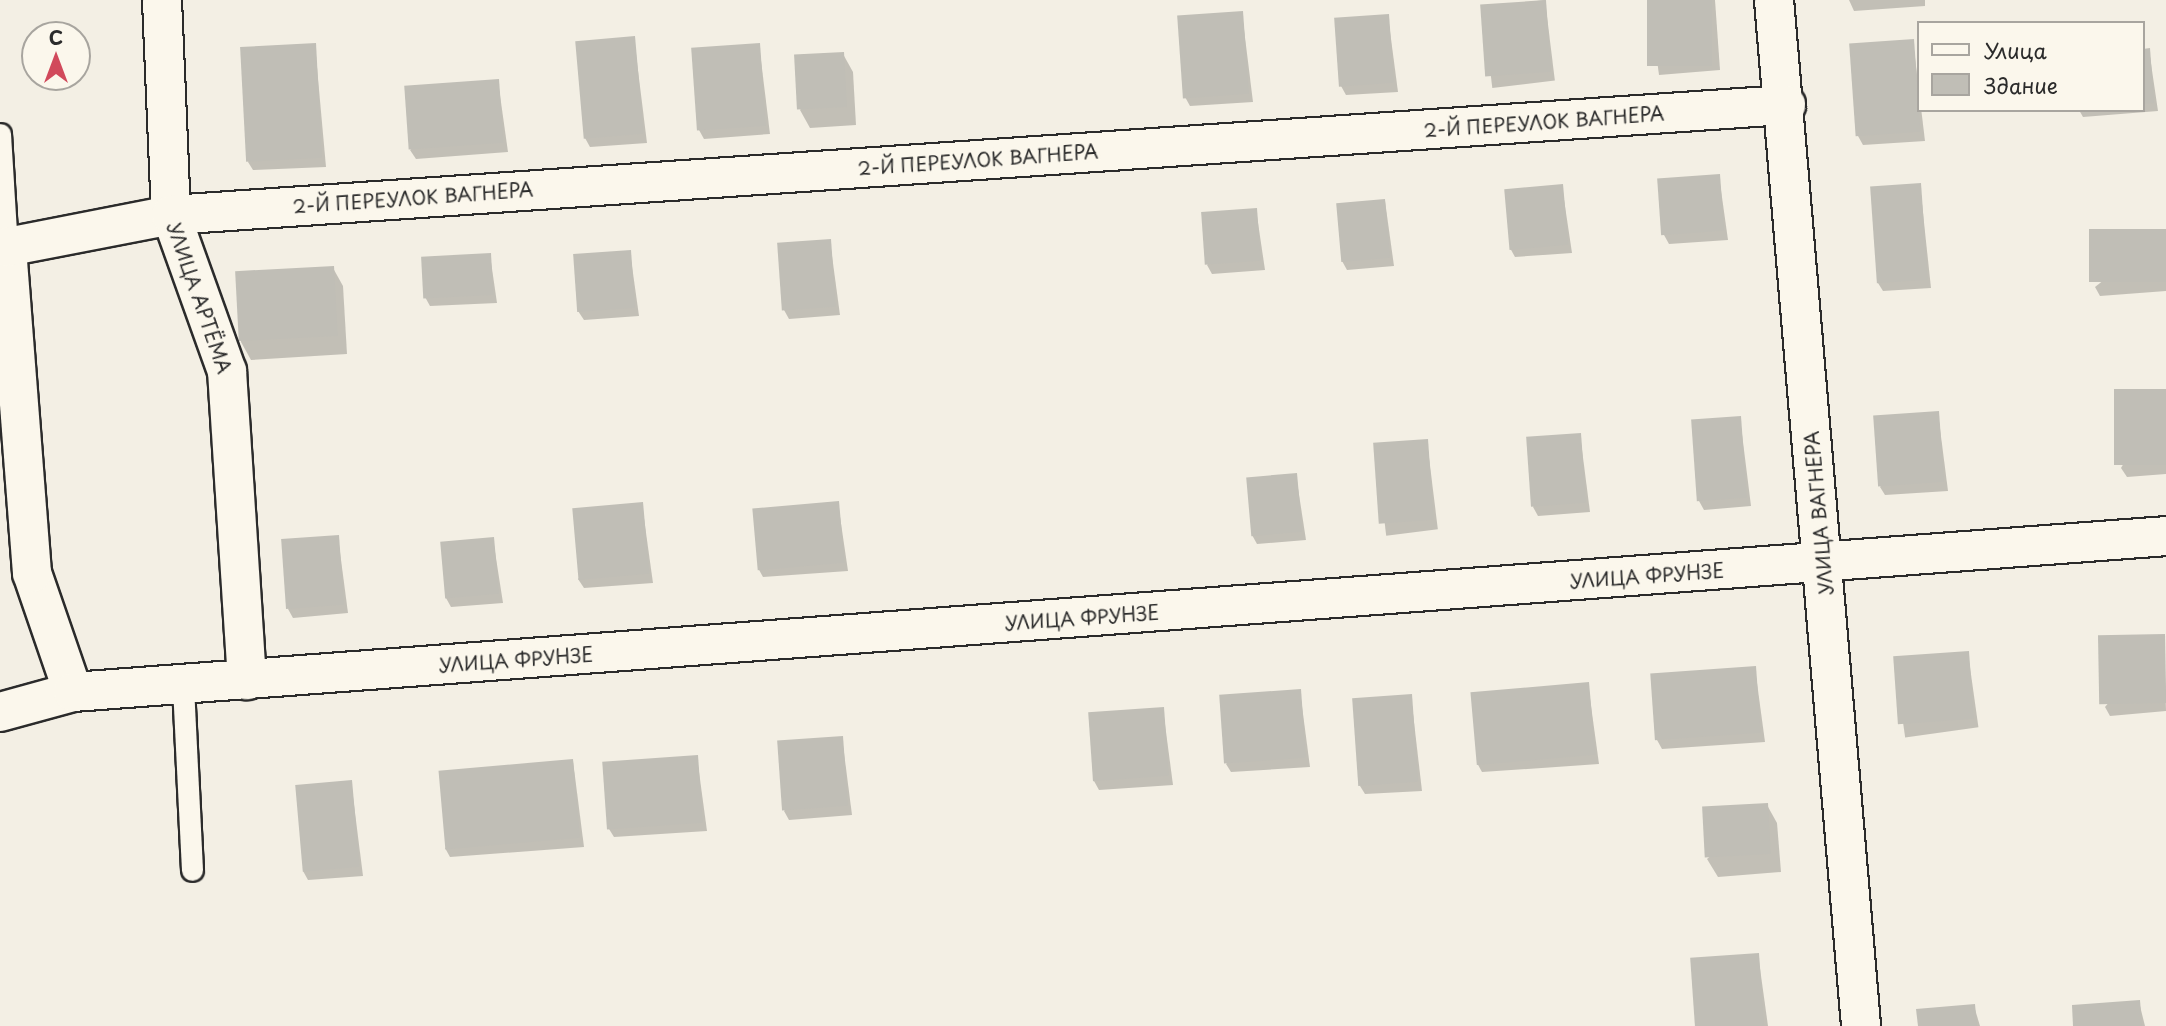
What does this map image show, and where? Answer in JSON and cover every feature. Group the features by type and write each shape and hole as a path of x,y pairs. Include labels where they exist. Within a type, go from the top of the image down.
{"street":[{"name":"УЛИЦА АРТЁМА","path":"162,0 171,215 227,371 247,680"},
{"name":"УЛИЦА ВАГНЕРА","path":"1774,0 1786,105 1861,1026"},
{"name":"2-Й ПЕРЕУЛОК ВАГНЕРА","path":"7,247 171,215 1786,105"},
{"path":"7,247 33,573 74,692"},
{"name":"УЛИЦА ФРУНЗЕ","path":"0,712 74,692 183,686 2166,536"}],"lane":[{"path":"0,134 7,247"},
{"path":"183,686 192,870"}],"building":[{"path":"1546,0 1551,72 1485,76 1480,5"},
{"path":"1647,0 1712,0 1712,66 1647,66"},
{"path":"1243,11 1249,94 1183,98 1177,16"},
{"path":"1389,14 1394,83 1339,87 1334,18"},
{"path":"635,36 644,134 584,139 575,41"},
{"path":"1914,39 1920,132 1856,136 1849,44"},
{"path":"316,43 322,158 246,162 240,47"},
{"path":"760,43 766,126 697,131 691,48"},
{"path":"2150,48 2154,103 2145,104 2145,49"},
{"path":"844,52 847,107 797,110 794,55"},
{"path":"499,79 503,143 409,149 404,86"},
{"path":"1720,174 1724,231 1661,235 1657,178"},
{"path":"1921,183 1928,280 1877,283 1870,187"},
{"path":"1563,184 1568,245 1510,250 1504,189"},
{"path":"1385,199 1390,258 1341,262 1336,203"},
{"path":"1257,208 1261,261 1205,265 1201,212"},
{"path":"2089,229 2166,229 2166,282 2089,282"},
{"path":"831,239 836,307 782,311 777,243"},
{"path":"631,250 635,308 577,312 573,254"},
{"path":"491,253 493,295 423,299 421,257"},
{"path":"334,266 338,336 239,341 235,271"},
{"path":"2114,389 2166,389 2166,465 2114,465"},
{"path":"1939,411 1944,482 1878,486 1873,416"},
{"path":"1741,416 1747,498 1697,501 1691,419"},
{"path":"1581,433 1586,503 1531,507 1526,437"},
{"path":"1428,439 1434,520 1379,524 1373,443"},
{"path":"1297,473 1302,532 1251,536 1246,477"},
{"path":"839,501 844,563 758,570 752,509"},
{"path":"643,502 649,574 579,580 572,508"},
{"path":"339,535 344,605 286,609 281,539"},
{"path":"494,537 499,594 445,598 440,542"},
{"path":"2165,634 2166,703 2099,704 2098,635"},
{"path":"1969,651 1974,719 1898,724 1893,656"},
{"path":"1756,666 1761,733 1655,740 1650,673"},
{"path":"1589,682 1595,755 1477,765 1470,692"},
{"path":"1301,689 1306,758 1224,764 1219,695"},
{"path":"1412,694 1418,782 1358,786 1352,698"},
{"path":"1164,707 1169,776 1093,781 1088,712"},
{"path":"843,736 848,806 782,810 777,741"},
{"path":"698,755 703,823 607,830 602,762"},
{"path":"573,759 580,838 445,849 439,771"},
{"path":"352,780 360,867 303,872 295,785"},
{"path":"1768,803 1771,854 1705,857 1702,806"},
{"path":"1759,953 1764,1026 1695,1026 1690,958"},
{"path":"2140,1000 2142,1026 2073,1026 2072,1005"},
{"path":"1975,1004 1977,1026 1918,1026 1916,1009"}]}
